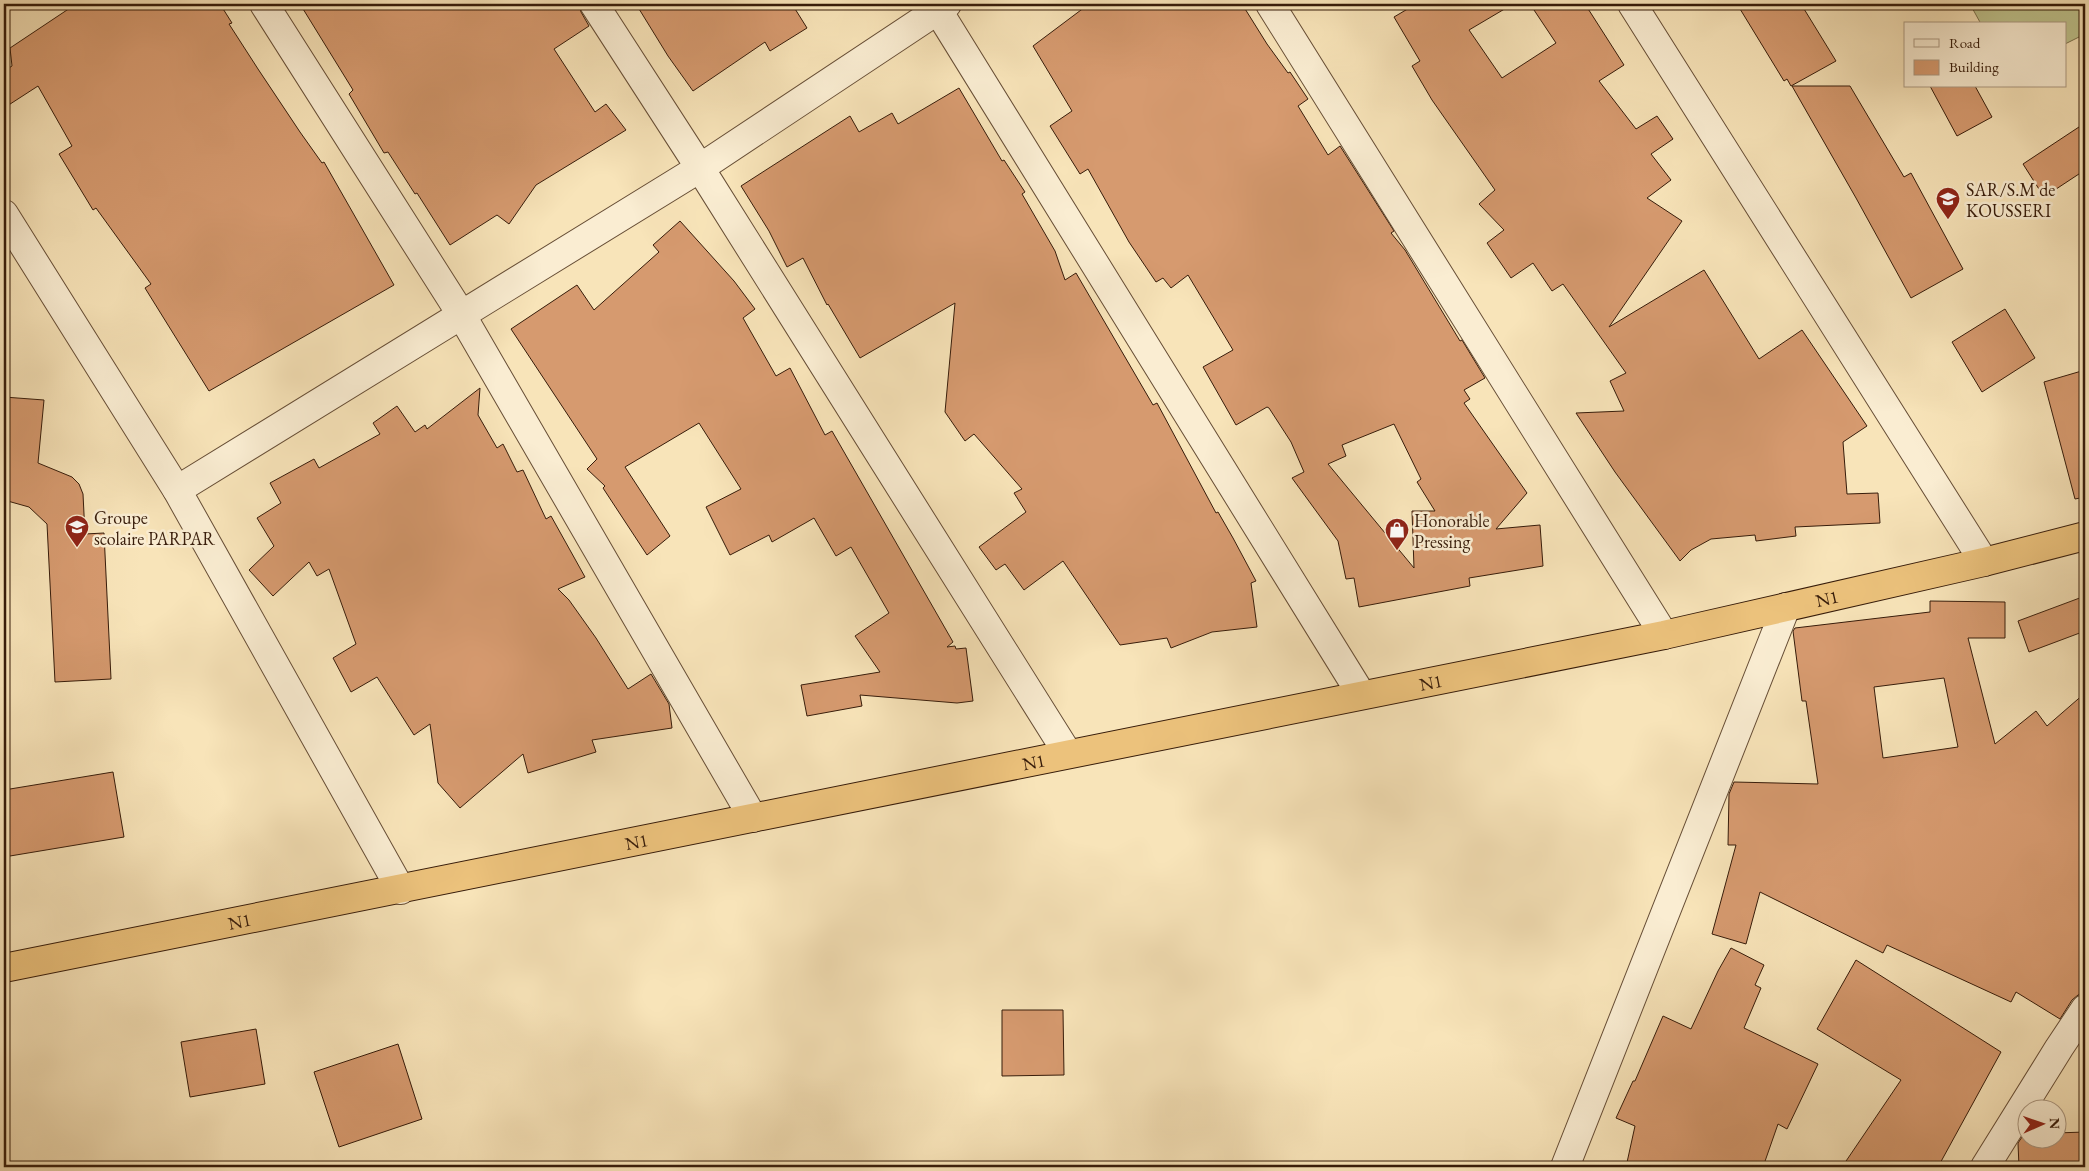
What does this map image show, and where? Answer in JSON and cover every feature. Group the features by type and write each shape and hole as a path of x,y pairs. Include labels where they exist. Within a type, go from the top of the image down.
{"highway":[{"name":"N1","path":"4,968 401,890 1362,694 1664,635 1984,562 2073,539"}],"street":[{"path":"264,4 461,314 753,818"},
{"path":"594,4 700,168 1068,754"},
{"path":"1270,4 1664,635"},
{"path":"1632,4 1984,562"},
{"path":"177,490 700,168 940,6 1362,694"},
{"path":"4,214 177,490 401,890"},
{"path":"1565,1167 1786,607"},
{"path":"1985,1167 2085,1009"}],"green space":[{"path":"1970,4 2085,4 2085,34 2066,44 2066,22 1980,22"}],"building":[{"path":"76,4 220,4 232,23 229,24 258,69 322,163 324,162 394,285 209,391 145,288 151,284 96,208 93,210 59,154 72,146 38,86 4,108 4,71 12,66 10,48"},
{"path":"300,4 579,4 589,26 554,49 595,112 606,104 626,130 536,185 509,224 497,215 450,245 388,152 384,153 349,94 353,90"},
{"path":"636,4 792,4 807,28 770,51 765,42 693,91 668,56"},
{"path":"1089,4 1242,4 1267,44 1288,73 1290,72 1308,99 1298,106 1328,155 1340,146 1394,231 1391,233 1405,250 1460,341 1462,340 1485,378 1464,390 1470,399 1464,403 1527,493 1496,529 1540,525 1543,566 1469,578 1470,586 1359,607 1354,578 1346,579 1338,541 1292,478 1304,472 1291,442 1269,408 1267,407 1236,425 1203,367 1233,350 1188,275 1171,288 1163,278 1156,282 1129,242 1088,169 1080,174 1050,126 1072,111 1033,46","holes":["1394,424 1421,479 1417,482 1435,511 1412,511 1414,568 1328,464 1346,456 1342,445"]},
{"path":"1416,4 1513,4 1469,30 1502,78 1556,43 1530,4 1585,4 1624,65 1599,81 1636,129 1657,116 1673,139 1651,154 1671,180 1647,198 1682,221 1609,327 1704,270 1759,359 1802,330 1867,426 1843,442 1847,494 1878,493 1880,523 1795,527 1796,536 1756,541 1755,535 1711,539 1691,550 1680,561 1615,472 1576,413 1624,411 1610,381 1626,373 1563,284 1552,291 1533,263 1511,278 1487,243 1504,230 1479,204 1495,190 1432,100 1412,66 1420,61 1394,17"},
{"path":"1737,4 1801,4 1836,61 1791,86 1787,79 1784,81"},
{"path":"1792,86 1850,86 1904,177 1911,173 1963,269 1911,298"},
{"path":"959,88 1002,161 1004,160 1025,192 1022,194 1055,251 1065,280 1076,273 1153,405 1157,403 1216,513 1218,512 1233,538 1256,581 1251,583 1257,627 1212,632 1171,648 1167,638 1120,645 1063,561 1024,590 1005,564 996,570 979,547 1026,512 1014,493 1022,489 974,434 965,441 945,412 955,303 860,358 827,305 803,258 787,267 769,231 741,186 850,116 859,132 892,113 898,124"},
{"path":"1931,88 1976,88 1992,117 1957,136"},
{"path":"2085,123 2085,170 2044,197 2023,164"},
{"path":"680,221 734,281 755,309 743,318 776,376 790,368 825,435 832,431 953,642 947,647 955,646 956,649 966,648 973,701 957,703 860,695 862,706 807,716 801,685 880,672 855,636 889,613 851,547 836,556 814,518 772,542 769,535 730,555 706,507 741,489 699,423 625,467 670,536 647,555 603,488 605,486 587,469 597,459 511,329 577,285 594,310 659,252 653,245"},
{"path":"2005,309 2035,358 1982,392 1952,342"},
{"path":"2085,370 2085,497 2075,499 2044,382"},
{"path":"480,388 478,415 497,448 503,444 517,472 523,470 546,519 551,516 585,577 558,589 569,600 596,638 628,689 651,674 669,704 672,728 592,740 596,752 528,773 523,754 460,808 438,783 430,724 414,735 377,677 351,692 333,658 356,644 329,569 317,576 309,562 273,596 249,570 274,546 257,518 281,503 270,483 314,459 319,468 380,434 373,423 397,406 415,432 425,425 427,429"},
{"path":"4,397 44,400 38,463 72,477 79,484 83,494 85,534 104,533 111,679 55,682 47,524 29,507 4,500"},
{"path":"2085,596 2085,631 2029,652 2018,621"},
{"path":"1930,601 2005,602 2005,638 1968,638 1995,744 2036,711 2047,726 2085,693 2085,993 2078,995 2072,1000 2060,1019 2016,992 2011,1002 1887,945 1883,953 1760,892 1746,944 1712,934 1736,845 1728,845 1729,794 1734,782 1818,784 1806,701 1802,701 1793,631 1795,628 1930,612","holes":["1944,678 1958,747 1883,758 1874,687"]},
{"path":"113,772 124,837 4,857 4,790"},
{"path":"1731,948 1764,965 1755,985 1761,988 1744,1028 1818,1064 1787,1129 1778,1124 1763,1167 1626,1167 1635,1126 1616,1118 1633,1081 1635,1081 1663,1016 1691,1029"},
{"path":"1856,960 2001,1052 1938,1167 1842,1167 1901,1080 1817,1029"},
{"path":"1002,1010 1063,1010 1064,1075 1002,1076"},
{"path":"256,1029 265,1084 190,1097 181,1042"},
{"path":"398,1044 422,1119 339,1147 314,1072"},
{"path":"2085,1132 2085,1167 2019,1167 2018,1148 2066,1148 2066,1133"}],"place":[{"name":"SAR/S.M de KOUSSERI","path":"1948,220"},
{"name":"Groupe scolaire PARPAR","path":"77,548"},
{"name":"Honorable Pressing","path":"1397,551"}]}
